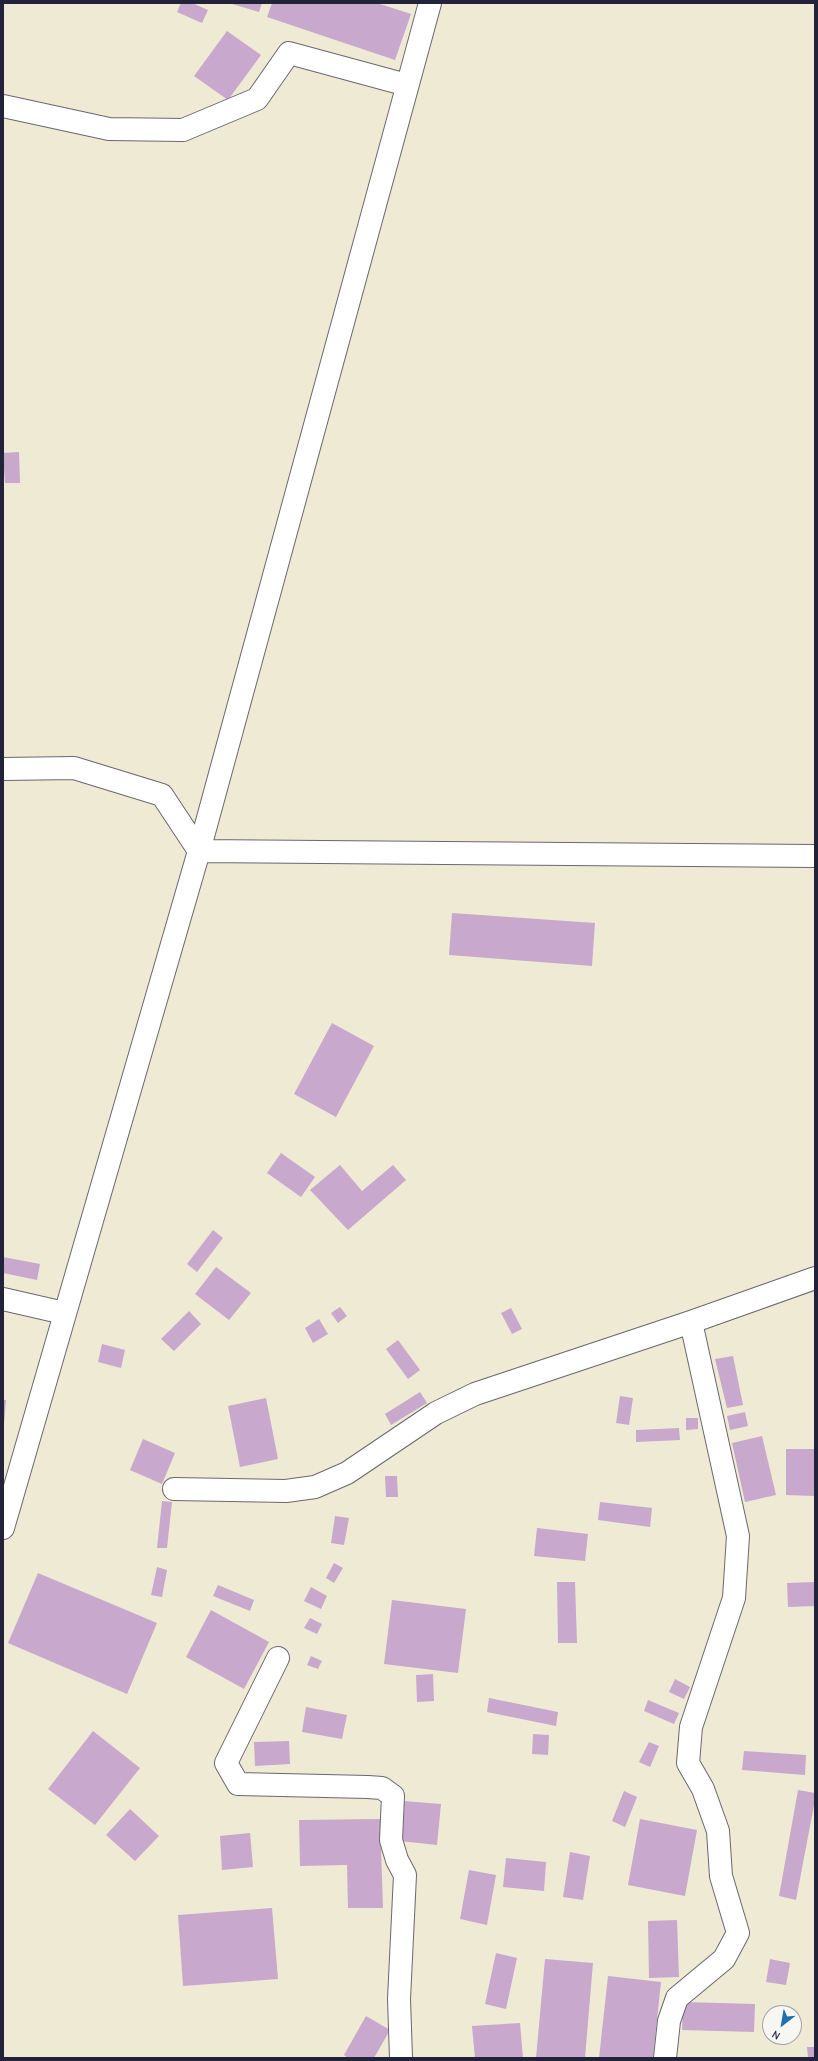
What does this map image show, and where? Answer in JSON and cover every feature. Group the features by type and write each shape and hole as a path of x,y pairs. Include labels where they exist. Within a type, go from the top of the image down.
{"street":[{"path":"3,1528 199,851 430,3"},
{"path":"3,106 109,130 183,130 257,99 289,53 407,85"},
{"path":"3,769 74,768 162,796 199,851"},
{"path":"199,851 815,856"},
{"path":"174,1489 286,1492 315,1487 347,1472 436,1413 475,1394 691,1322 815,1278"},
{"path":"3,1299 64,1313"},
{"path":"665,2058 669,2021 678,1998 724,1959 738,1933 722,1876 718,1830 703,1789 688,1763 691,1727 734,1598 738,1536 691,1322"},
{"path":"278,1658 226,1763 238,1784 382,1788 393,1796 391,1840 397,1860 405,1875 398,1999 401,2058"}],"building":[{"path":"181,3 192,3 208,10 202,23 177,12"},
{"path":"229,3 262,3 259,12"},
{"path":"272,3 377,3 411,14 395,60 267,17"},
{"path":"227,31 261,55 228,100 194,76"},
{"path":"19,452 20,483 5,483 3,453"},
{"path":"452,913 595,923 592,966 449,955"},
{"path":"332,1023 374,1046 336,1117 294,1094"},
{"path":"281,1153 315,1177 301,1197 267,1173"},
{"path":"340,1165 362,1191 393,1165 406,1180 348,1230 310,1190"},
{"path":"213,1230 223,1238 197,1272 187,1264"},
{"path":"3,1257 40,1264 37,1280 3,1273"},
{"path":"216,1267 251,1293 229,1320 195,1294"},
{"path":"340,1307 347,1316 338,1323 331,1313"},
{"path":"511,1308 522,1329 512,1334 501,1313"},
{"path":"189,1311 201,1324 174,1351 161,1339"},
{"path":"319,1319 328,1334 313,1343 305,1328"},
{"path":"398,1340 420,1370 408,1379 386,1349"},
{"path":"102,1344 125,1350 121,1368 98,1362"},
{"path":"733,1356 743,1405 727,1408 715,1359"},
{"path":"420,1392 427,1403 391,1425 385,1414"},
{"path":"620,1396 633,1398 629,1425 616,1423"},
{"path":"266,1398 278,1459 240,1467 228,1406"},
{"path":"3,1400 6,1400 4,1424 3,1424"},
{"path":"745,1412 748,1426 730,1430 727,1416"},
{"path":"686,1418 698,1418 698,1429 686,1430"},
{"path":"679,1428 680,1440 636,1442 636,1430"},
{"path":"762,1436 776,1495 745,1502 732,1443"},
{"path":"143,1439 175,1453 162,1484 130,1470"},
{"path":"786,1449 815,1449 815,1496 786,1495"},
{"path":"385,1476 397,1476 398,1497 386,1497"},
{"path":"162,1501 172,1502 167,1548 157,1548"},
{"path":"600,1502 652,1508 650,1527 598,1520"},
{"path":"335,1516 349,1518 344,1545 331,1543"},
{"path":"537,1528 588,1534 585,1561 534,1556"},
{"path":"334,1563 343,1568 334,1583 326,1578"},
{"path":"157,1567 167,1570 162,1597 151,1595"},
{"path":"38,1573 157,1623 127,1694 8,1643"},
{"path":"557,1582 575,1582 577,1643 558,1643"},
{"path":"815,1582 815,1606 788,1607 787,1583"},
{"path":"218,1585 254,1600 250,1611 213,1596"},
{"path":"311,1587 327,1596 321,1609 304,1601"},
{"path":"392,1600 466,1609 458,1673 384,1664"},
{"path":"211,1610 269,1642 244,1689 186,1657"},
{"path":"310,1618 322,1624 317,1634 304,1628"},
{"path":"311,1656 322,1661 318,1669 307,1665"},
{"path":"433,1674 434,1701 417,1702 416,1675"},
{"path":"675,1679 690,1687 684,1699 669,1692"},
{"path":"489,1698 558,1712 556,1726 487,1712"},
{"path":"648,1700 679,1713 674,1724 644,1711"},
{"path":"306,1707 347,1715 342,1739 302,1732"},
{"path":"93,1731 140,1768 95,1825 48,1789"},
{"path":"533,1734 549,1735 548,1755 532,1754"},
{"path":"289,1741 290,1764 255,1766 254,1742"},
{"path":"649,1742 659,1746 650,1767 639,1762"},
{"path":"744,1751 806,1755 805,1775 742,1770"},
{"path":"798,1790 815,1793 815,1800 796,1900 779,1896"},
{"path":"624,1791 637,1797 625,1827 612,1821"},
{"path":"403,1801 441,1804 437,1845 399,1841"},
{"path":"130,1809 159,1836 135,1861 106,1835"},
{"path":"380,1819 383,1908 348,1908 347,1865 300,1866 299,1820"},
{"path":"640,1819 697,1830 685,1896 628,1885"},
{"path":"250,1833 253,1867 222,1870 220,1836"},
{"path":"570,1852 590,1856 583,1900 563,1897"},
{"path":"506,1858 546,1862 544,1891 503,1887"},
{"path":"469,1870 496,1875 487,1925 460,1919"},
{"path":"272,1908 278,1979 183,1986 178,1915"},
{"path":"677,1920 679,1977 649,1978 648,1921"},
{"path":"496,1953 517,1958 506,2009 485,2004"},
{"path":"545,1959 593,1963 585,2058 536,2058"},
{"path":"770,1959 790,1963 786,1985 766,1982"},
{"path":"608,1976 661,1982 653,2058 599,2058"},
{"path":"683,2002 755,2004 754,2032 682,2030"},
{"path":"366,2016 390,2030 374,2058 348,2058 344,2055"},
{"path":"520,2023 523,2058 475,2058 472,2026"},
{"path":"807,2047 815,2047 815,2058 808,2058"}]}
